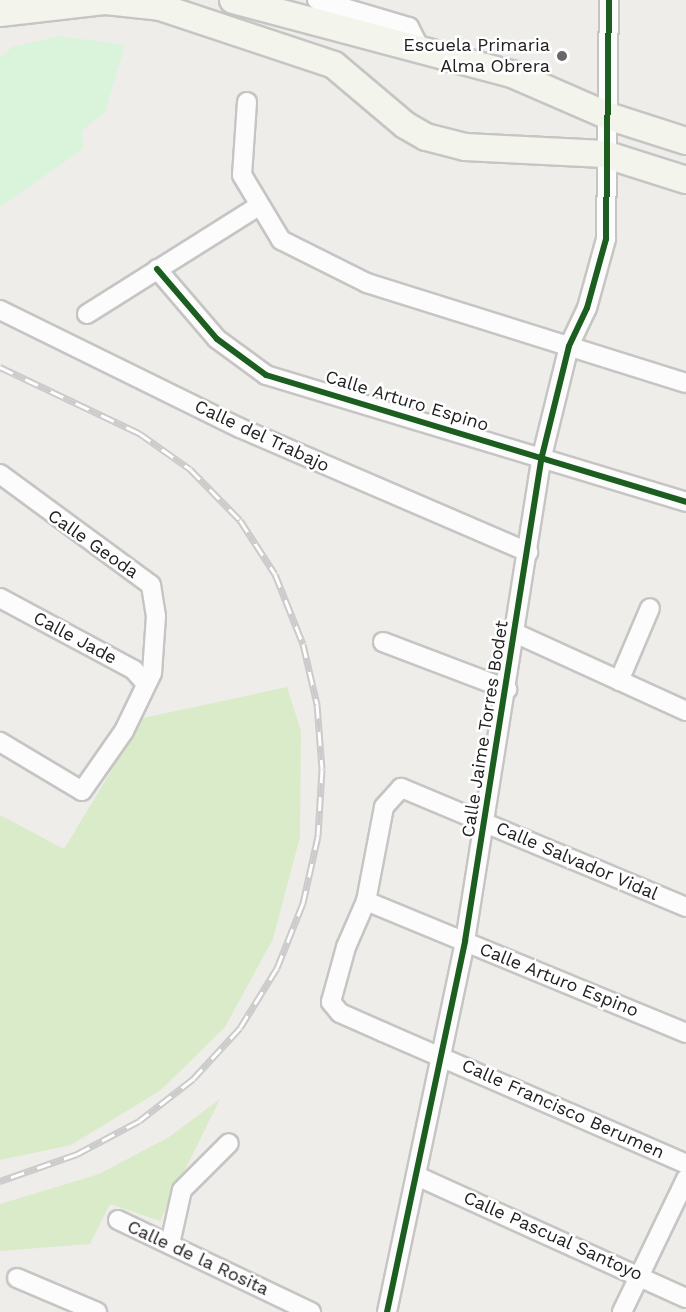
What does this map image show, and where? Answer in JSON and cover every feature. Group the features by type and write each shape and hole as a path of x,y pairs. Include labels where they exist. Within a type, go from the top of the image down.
{"main road":[{"path":"233,0 512,74 611,117 686,141"},
{"path":"0,13 106,2 160,7 334,65 405,125 426,137 465,147 604,154 686,180"}],"street":[{"path":"317,0 409,27 421,51"},
{"name":"Calle Jaime Torres Bodet","path":"387,1312 419,1177 465,941 507,689 542,456 569,346 587,308 606,239 604,154 611,117 609,0"},
{"path":"247,102 242,175 281,240 368,283 686,383"},
{"path":"87,314 260,205"},
{"name":"Calle Arturo Espino","path":"157,269 217,339 266,375 542,456 686,502"},
{"name":"Calle del Trabajo","path":"0,310 240,428 528,552"},
{"name":"Calle Geoda","path":"0,474 151,585 156,644 146,684 124,731 82,791 0,742"},
{"name":"Calle Jade","path":"0,598 134,670 146,684"},
{"path":"619,681 650,608"},
{"path":"515,633 686,711"},
{"path":"383,642 507,689"},
{"name":"Calle Salvador Vidal","path":"366,901 384,807 401,788 485,821 686,907"},
{"name":"Calle Arturo Espino","path":"366,901 686,1033"},
{"name":"Calle Francisco Berumen","path":"366,901 332,992 331,1002 340,1012 686,1164"},
{"path":"170,1244 182,1190 229,1143"},
{"name":"Calle Pascual Santoyo","path":"419,1177 641,1274 686,1298"},
{"path":"622,1312 686,1179"},
{"name":"Calle de la Rosita","path":"118,1220 311,1312"},
{"path":"17,1278 97,1312"}],"green space":[{"path":"59,36 125,45 105,112 82,131 83,149 0,207 0,58 12,47"},
{"path":"287,687 301,731 300,837 273,939 225,1027 161,1090 71,1145 0,1160 0,815 64,849 143,718"},
{"path":"220,1099 160,1221 110,1204 90,1244 0,1251 0,1204 99,1174 169,1137"}],"railway":[{"path":"0,367 139,433 190,469 240,520 275,574 303,644 317,704 322,769 318,836 303,903 277,968 240,1028 193,1079 139,1121 77,1154 0,1181"}],"cycle path":[{"path":"387,1312 465,941 542,456 569,346 587,308 606,239 609,0"},
{"path":"157,269 217,339 266,375 686,502"}],"place":[{"name":"Escuela Primaria Alma Obrera","path":"562,56"}]}
